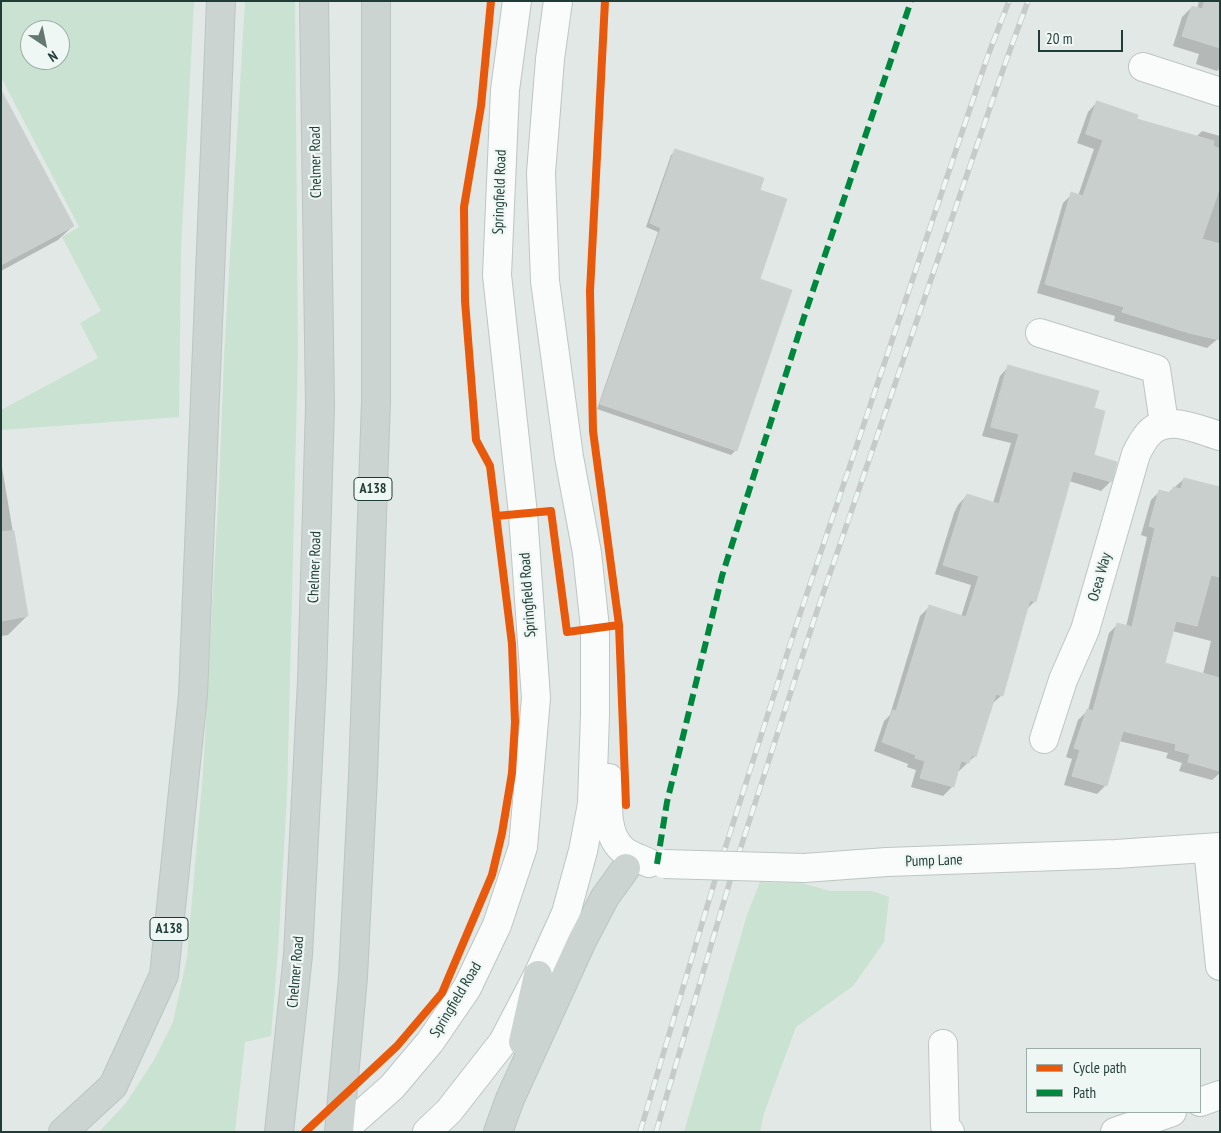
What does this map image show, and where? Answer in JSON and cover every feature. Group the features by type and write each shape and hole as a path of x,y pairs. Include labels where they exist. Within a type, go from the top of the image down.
{"main road":[{"name":"A138","path":"64,1132 113,1086 164,975 193,694 221,1"},
{"name":"Chelmer Road","path":"279,1132 298,955 312,681 320,406 314,1"},
{"name":"A138","path":"340,1132 353,976 363,776 376,401 376,1"},
{"name":"Springfield Road","path":"340,1132 392,1087 430,1042 467,988 497,925 523,847 536,698 523,514 497,275 505,90 517,1"},
{"path":"427,1132 449,1111 503,1042 538,975 566,913 583,851 592,804 596,640 587,553 570,457 545,281 541,173 550,59 558,1"},
{"path":"1143,68 1220,92"},
{"path":"1040,333 1156,369 1164,423 1183,424 1220,436"},
{"name":"Osea Way","path":"1044,739 1063,680 1085,630 1136,454 1147,435 1164,423"},
{"name":"Pump Lane","path":"596,640 609,713 608,809 613,840 625,852 647,865 804,868 1214,848"},
{"path":"1214,848 1220,966"},
{"path":"566,913 597,884 647,865"},
{"path":"498,1132 510,1099 582,941 605,897 647,865"},
{"path":"510,1099 538,975"},
{"path":"943,1044 945,1126 950,1132"},
{"path":"1201,1102 1220,1095"},
{"path":"1115,1132 1169,1113"}],"green space":[{"path":"1,1 194,1 181,250 179,417 1,430 1,410 98,358 80,323 101,311 62,237 79,227 1,77"},
{"path":"245,1 295,1 298,352 287,795 271,1036 245,1042 235,1132 99,1132 126,1103 154,1060 173,1022 187,958 203,772 219,487 224,357"},
{"path":"760,882 801,883 830,891 872,891 889,897 884,942 853,986 796,1027 764,1113 760,1132 684,1132 747,915"}],"building":[{"path":"1205,1 1220,1 1220,48 1182,36 1192,6 1202,9"},
{"path":"1,90 74,226 1,265"},
{"path":"1097,101 1138,115 1137,119 1214,141 1213,146 1220,149 1220,187 1202,239 1220,244 1220,340 1189,333 1122,312 1124,307 1045,284 1071,192 1083,196 1103,140 1086,134"},
{"path":"675,149 764,178 760,190 787,199 760,279 792,290 737,451 600,404 661,228 650,223"},
{"path":"1008,365 1099,391 1094,408 1105,411 1094,455 1117,462 1112,482 1073,471 1036,602 1030,600 1003,696 996,694 976,757 972,755 969,763 961,761 954,787 920,778 925,761 915,758 916,755 882,742 893,710 896,711 929,605 966,617 979,576 943,565 967,494 999,504 1019,434 991,427"},
{"path":"1184,478 1220,487 1220,577 1211,575 1197,626 1176,621 1165,663 1220,678 1220,771 1188,762 1190,754 1175,750 1176,744 1123,731 1107,786 1072,776 1080,750 1074,748 1087,709 1093,711 1117,623 1132,627 1155,528 1149,526 1159,490 1171,493 1173,487 1181,489"},
{"path":"14,531 28,616 1,621 1,532"}],"railway":[{"path":"640,1132 715,880 796,626 987,58 1009,1"},
{"path":"656,1132 730,881 814,620 1028,1"}],"marked path":[{"path":"657,864 667,802 722,576 805,314 911,1"}],"cycle path":[{"path":"305,1132 397,1046 442,993 492,875 502,833 512,773 515,722 512,644 490,466 476,440 465,301 464,207 481,106 491,1"},
{"path":"605,1 590,291 593,431 619,625 626,805"},
{"path":"496,516 551,511 567,632 619,625"}]}
